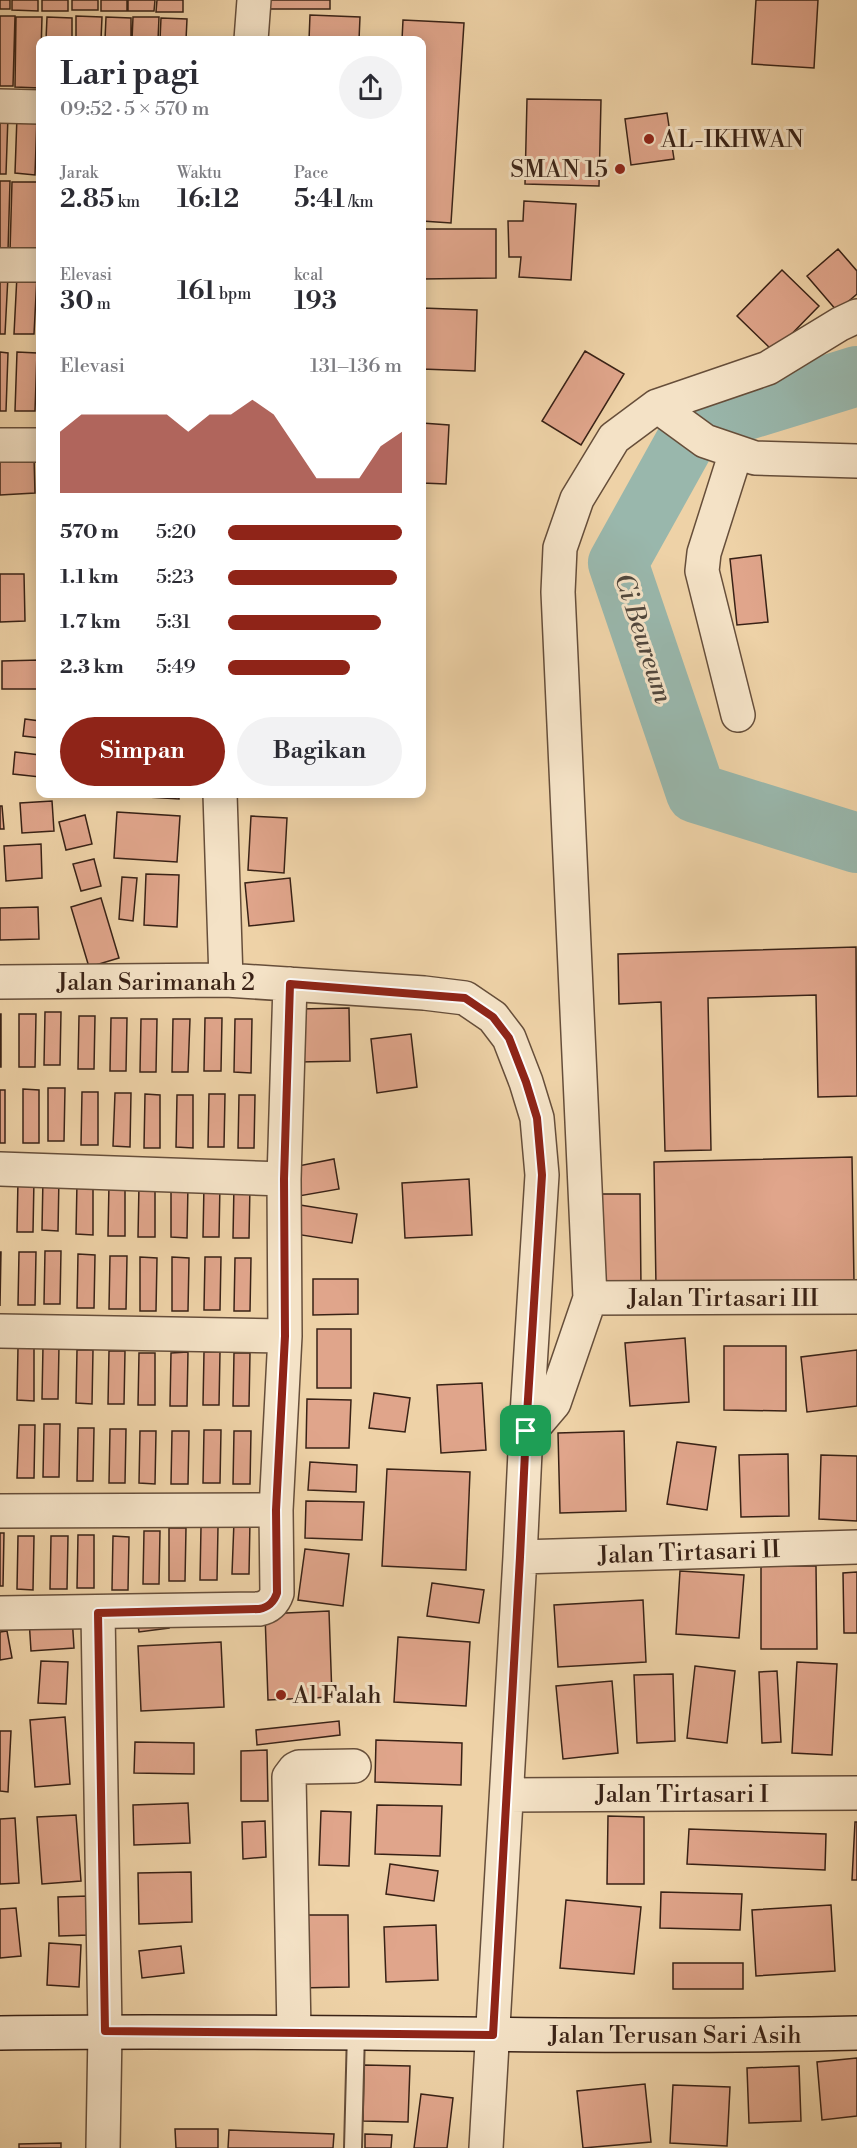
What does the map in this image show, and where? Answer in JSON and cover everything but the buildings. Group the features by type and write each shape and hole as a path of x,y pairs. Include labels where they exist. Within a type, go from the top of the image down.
{"street":[{"path":"251,36 254,0"},
{"path":"0,106 36,107"},
{"path":"0,265 36,265"},
{"path":"526,1431 537,1423 554,1403 590,1299 558,591 560,548 577,499 614,438 657,406 768,368 857,316"},
{"path":"657,406 694,433 755,458 857,461"},
{"path":"0,445 36,445"},
{"path":"736,452 704,553 702,571 738,716"},
{"path":"220,798 226,980"},
{"name":"Jalan Sarimanah 2","path":"0,982 226,980 465,998 493,1017 509,1038 537,1118 542,1175 486,2148"},
{"path":"0,1613 98,1613 266,1608 275,1599 277,1593 276,1510 285,1336 284,1179 290,984"},
{"path":"0,1169 284,1179"},
{"name":"Jalan Tirtasari III","path":"590,1299 857,1297"},
{"path":"0,1331 285,1336"},
{"path":"0,1511 276,1510"},
{"name":"Jalan Tirtasari II","path":"520,1557 857,1547"},
{"path":"98,1613 105,2031 103,2148"},
{"path":"294,2032 289,1777 299,1767 354,1766"},
{"name":"Jalan Tirtasari I","path":"507,1795 857,1793"},
{"name":"Jalan Terusan Sari Asih","path":"0,2033 105,2031 493,2035 857,2033"}],"lane":[{"path":"353,2148 356,2032"}],"waterway":[{"name":"Ci Beureum","path":"857,376 711,421 688,437 618,563 696,793 857,843"}],"place":[{"name":"AL-IKHWAN","path":"649,139"},
{"name":"SMAN 15","path":"620,169"},
{"name":"Al Falah","path":"281,1695"}],"route":[{"path":"290,984 465,998 493,1017 509,1038 537,1118 542,1175 526,1431 493,2035 105,2031 98,1613 259,1609 271,1604 277,1593 276,1510 285,1336 284,1179 290,984"}]}
